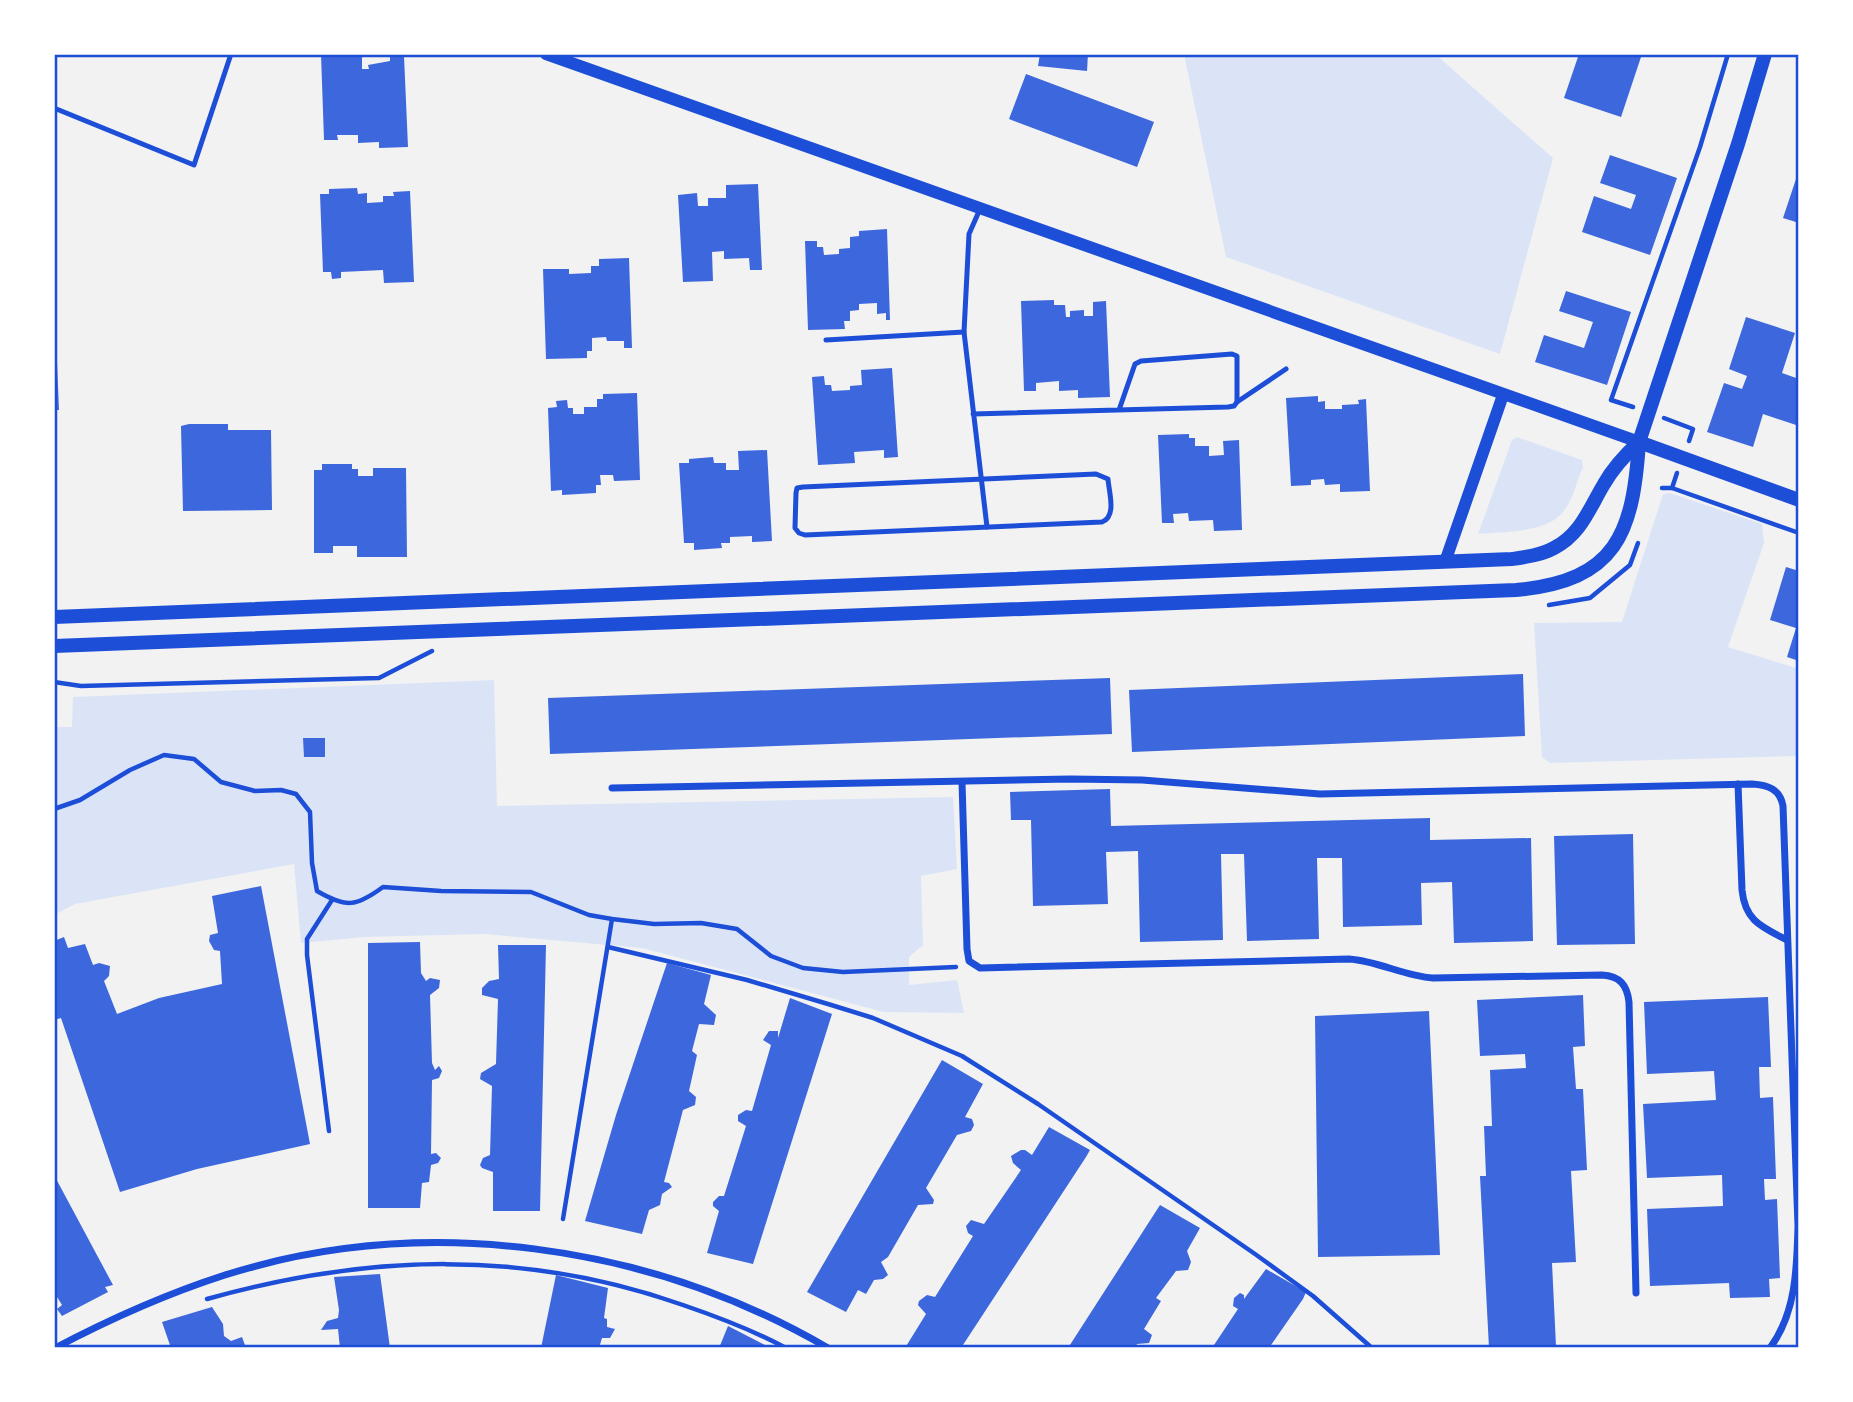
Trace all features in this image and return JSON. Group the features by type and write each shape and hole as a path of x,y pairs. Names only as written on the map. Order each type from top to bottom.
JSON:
{"main road":[{"path":"54,646 1516,590 1567,581 1593,566 1608,552 1626,523 1636,480 1639,442 1746,121 1765,54"},
{"path":"1639,442 1799,500"},
{"path":"54,617 1512,559 1556,548 1580,527 1612,471 1639,442"}],"street":[{"path":"546,54 1639,442"},
{"path":"1445,562 1503,395"},
{"path":"612,788 1126,779 1320,794 1738,784 1770,787 1777,791 1782,800 1798,1245 1791,1303 1770,1348"},
{"path":"962,782 967,949 969,961 974,966 992,970 1349,959 1374,963 1407,975 1433,978 1598,975 1616,978 1625,985 1629,1002 1636,1293"},
{"path":"1738,784 1745,907 1758,924 1787,940"},
{"path":"1789,992 1799,992"},
{"path":"55,1348 154,1301 257,1267 350,1250 413,1244 450,1244 558,1252 656,1274 745,1305 828,1348"}],"lane":[{"path":"54,108 194,165 231,54"},
{"path":"980,208 969,234 964,332 987,527"},
{"path":"826,340 964,332"},
{"path":"1119,410 1135,364 1142,361 1233,354 1237,356 1238,362 1237,402"},
{"path":"973,414 1228,407 1234,406 1286,369"},
{"path":"1096,474 1108,479 1111,515 1108,520 987,527 805,535 795,528 797,488 1096,474"}],"path":[{"path":"1615,401 1611,400 1700,146 1728,54"},
{"path":"1686,425 1693,429 1692,433"},
{"path":"1661,488 1672,488 1799,533"},
{"path":"54,809 80,800 130,770 164,755 194,759 221,782 255,791 281,790 296,794 310,812 312,863 317,891 346,904 362,903 383,887 531,892 589,915 653,923 701,923 737,929 771,956 803,968 843,972 974,966"},
{"path":"330,1131 307,939 332,900"},
{"path":"563,1219 612,919"},
{"path":"608,947 747,980 873,1018 962,1056 1038,1104 1255,1254 1312,1296 1372,1348"},
{"path":"204,1300 262,1283 372,1266 452,1263 505,1265 551,1270 660,1297 716,1316 786,1348"}],"shaded area":[{"path":"1184,54 1435,54 1553,158 1500,354 1226,257"},
{"path":"1517,437 1582,460 1583,467 1573,493 1566,508 1549,523 1526,530 1478,534 1512,440"},
{"path":"1670,493 1762,524 1764,543 1728,647 1799,669 1799,756 1550,763 1542,757 1534,623 1622,622 1663,494"},
{"path":"494,680 497,806 953,797 957,869 921,876 923,945 909,957 909,985 957,980 964,1013 884,1012 642,948 484,934 365,937 301,943 294,864 75,904 54,915 54,727 72,727 73,697"}],"building":[{"path":"321,54 362,56 362,69 369,69 368,65 390,61 390,56 404,56 408,147 379,148 379,142 358,143 358,135 337,135 338,140 324,140"},
{"path":"1040,54 1088,54 1087,71 1038,66"},
{"path":"1579,54 1642,54 1621,117 1564,98"},
{"path":"1026,74 1154,122 1137,167 1009,119"},
{"path":"1610,155 1677,178 1650,255 1582,232 1594,196 1631,209 1636,195 1600,183"},
{"path":"1799,173 1799,223 1783,218"},
{"path":"758,184 762,270 750,270 749,258 724,259 724,251 712,252 713,281 683,282 678,195 697,193 698,206 708,206 708,198 726,198 726,185"},
{"path":"357,188 358,194 367,193 367,203 383,202 383,196 394,196 393,192 410,191 414,282 384,283 383,270 341,272 341,278 332,279 331,272 323,272 320,194 329,194 329,189"},
{"path":"887,229 890,320 886,320 886,313 877,314 877,303 859,304 859,310 850,311 850,321 844,321 845,329 808,330 805,241 817,241 817,247 823,247 824,255 839,254 839,249 850,248 850,237 859,236 859,231"},
{"path":"629,258 632,348 624,348 624,341 607,341 606,337 592,338 592,351 587,351 587,358 546,359 543,269 569,269 569,274 591,273 591,266 599,266 599,259"},
{"path":"1566,291 1631,312 1607,385 1535,362 1544,335 1584,348 1593,322 1559,311"},
{"path":"1054,300 1054,305 1065,305 1066,317 1070,317 1070,311 1084,310 1084,316 1093,316 1093,302 1106,301 1110,397 1078,398 1078,390 1059,391 1059,381 1036,383 1036,391 1024,391 1021,301"},
{"path":"1746,317 1795,333 1782,373 1799,379 1799,426 1763,414 1753,447 1707,432 1724,383 1742,389 1747,376 1729,369"},
{"path":"54,362 57,362 59,410 54,410"},
{"path":"892,368 898,457 884,458 884,450 854,452 855,463 818,465 812,377 824,376 825,385 831,385 832,391 850,390 850,386 862,385 861,370"},
{"path":"637,393 640,480 614,481 613,475 600,475 601,485 596,485 596,493 562,495 562,490 551,491 548,408 557,407 556,401 567,400 568,408 573,408 573,414 584,414 584,407 597,407 597,399 603,399 603,394"},
{"path":"1318,396 1318,402 1325,401 1325,409 1342,409 1342,405 1359,404 1358,400 1366,399 1370,491 1340,492 1340,484 1325,485 1324,479 1311,480 1311,485 1291,486 1286,398"},
{"path":"228,424 228,430 271,430 272,510 183,511 181,426"},
{"path":"1189,434 1189,438 1195,438 1195,446 1209,446 1209,456 1224,455 1223,441 1239,440 1242,530 1214,531 1213,520 1189,521 1188,513 1173,514 1174,523 1162,523 1158,435"},
{"path":"767,450 772,541 752,542 752,536 730,537 730,543 721,543 722,548 694,550 694,543 684,543 679,463 689,463 689,459 713,457 714,463 726,463 726,470 739,470 738,451"},
{"path":"322,464 352,464 352,469 358,469 358,476 373,476 373,468 406,468 407,557 357,557 357,546 333,546 333,553 314,553 314,470 322,470"},
{"path":"1786,567 1799,571 1799,661 1787,657 1796,628 1770,620"},
{"path":"1523,674 1525,736 1132,752 1129,690"},
{"path":"1110,678 1112,734 550,754 548,698"},
{"path":"303,738 325,738 325,757 304,757"},
{"path":"1110,789 1111,826 1430,818 1430,840 1531,838 1533,941 1454,943 1452,882 1421,883 1422,925 1343,927 1342,858 1317,858 1319,939 1247,941 1244,854 1221,854 1223,940 1140,942 1138,851 1106,852 1108,904 1033,906 1031,820 1011,820 1010,792"},
{"path":"1633,834 1635,944 1557,945 1554,836"},
{"path":"261,886 310,1144 197,1169 120,1192 61,1018 54,1020 54,941 64,937 68,948 85,944 93,965 99,963 110,966 109,976 104,981 117,1014 159,998 222,984 220,951 214,950 209,941 210,935 218,933 212,896"},
{"path":"420,942 421,973 426,981 430,978 440,980 439,988 430,995 432,1063 435,1070 439,1066 442,1071 439,1078 432,1080 431,1154 436,1153 441,1158 438,1163 431,1165 429,1182 422,1183 420,1208 368,1208 368,943"},
{"path":"498,945 546,945 540,1211 493,1211 493,1172 480,1165 483,1158 490,1155 492,1086 480,1079 481,1073 496,1064 498,999 482,995 482,988 489,981 499,979"},
{"path":"667,963 711,975 704,1004 716,1015 714,1025 699,1024 692,1051 697,1055 689,1091 696,1097 695,1105 683,1110 664,1182 672,1187 662,1194 660,1205 649,1210 642,1234 585,1221 616,1115"},
{"path":"1583,995 1585,1046 1573,1047 1576,1089 1583,1089 1587,1170 1571,1171 1576,1262 1552,1263 1556,1346 1489,1348 1480,1176 1486,1176 1484,1126 1492,1126 1490,1070 1526,1068 1525,1054 1480,1056 1477,1000"},
{"path":"1768,997 1771,1067 1759,1067 1760,1098 1773,1097 1776,1179 1764,1179 1765,1200 1777,1199 1780,1278 1769,1279 1770,1297 1730,1298 1729,1283 1650,1286 1647,1209 1723,1206 1722,1175 1647,1178 1643,1104 1716,1100 1714,1071 1647,1074 1644,1002"},
{"path":"790,998 832,1014 753,1264 707,1253 719,1211 713,1206 713,1202 719,1196 724,1196 746,1126 738,1121 738,1115 746,1110 752,1111 771,1045 763,1040 769,1031 778,1031 778,1038"},
{"path":"1429,1011 1440,1255 1318,1257 1315,1016"},
{"path":"942,1060 983,1084 965,1117 972,1119 974,1125 971,1131 957,1135 926,1188 934,1200 933,1204 918,1205 888,1257 881,1262 888,1275 874,1280 866,1294 858,1290 846,1312 807,1292"},
{"path":"1049,1127 1090,1150 1086,1157 961,1348 905,1348 926,1314 918,1305 919,1301 927,1295 935,1297 973,1236 968,1233 966,1226 971,1220 984,1224 1021,1170 1013,1163 1011,1156 1021,1150 1032,1155"},
{"path":"54,1175 113,1285 105,1287 108,1292 62,1316 57,1309 62,1305 54,1292"},
{"path":"1160,1205 1200,1228 1187,1251 1191,1262 1188,1270 1176,1271 1156,1298 1161,1301 1144,1329 1152,1335 1149,1343 1137,1344 1135,1348 1068,1348"},
{"path":"1266,1269 1306,1292 1303,1299 1269,1348 1212,1348 1238,1309 1233,1306 1234,1298 1240,1293 1244,1295 1244,1299"},
{"path":"380,1274 390,1348 340,1348 338,1329 321,1330 327,1321 338,1318 334,1277"},
{"path":"556,1275 608,1288 604,1318 607,1319 607,1327 615,1329 610,1338 602,1338 599,1348 541,1348"},
{"path":"212,1307 223,1324 224,1336 231,1341 242,1337 246,1348 171,1348 162,1322"},
{"path":"728,1326 765,1345 763,1348 719,1348"}]}
